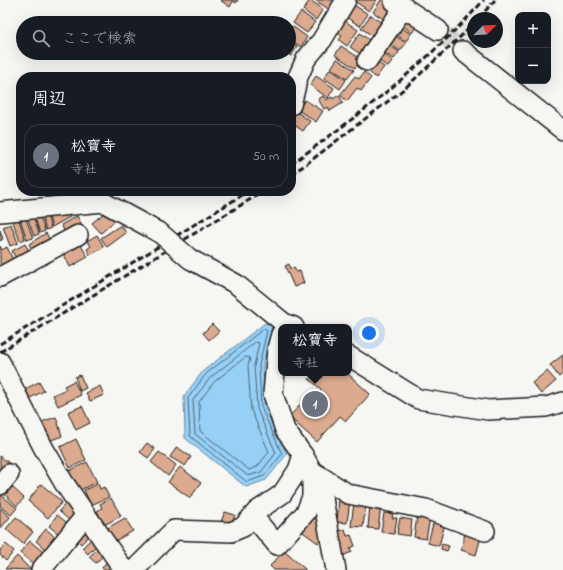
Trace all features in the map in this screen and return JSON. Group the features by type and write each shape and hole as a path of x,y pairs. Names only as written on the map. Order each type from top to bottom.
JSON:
{"street":[{"path":"296,85 306,60 322,40 346,0"},
{"path":"367,62 398,4 438,30"},
{"path":"463,51 563,130"},
{"path":"0,212 103,202 160,233 190,259 236,284 281,324"},
{"path":"0,277 78,235"},
{"path":"278,346 273,394 285,430 310,466 324,499 331,532 336,570"},
{"path":"352,358 418,399 488,410 546,407 563,402"},
{"path":"2,366 43,447 64,483 124,570"},
{"path":"253,516 277,544 306,512 312,497 310,466"},
{"path":"134,570 174,530 231,532 243,527 257,511 282,494 298,470 310,466"},
{"path":"310,466 348,494 426,509 485,531"},
{"path":"41,570 86,515"}],"water":[{"path":"265,323 272,326 263,366 265,407 287,454 266,480 246,487 185,438 184,396 203,371"}],"building":[{"path":"220,0 238,0 236,3 233,1 230,7"},
{"path":"310,0 323,9 316,20 303,10"},
{"path":"315,0 336,0 330,10"},
{"path":"353,0 377,0 369,11"},
{"path":"381,0 394,10 386,21 373,12"},
{"path":"354,5 368,14 360,26 346,17"},
{"path":"301,12 315,22 307,33 296,25 296,19"},
{"path":"371,15 383,24 374,37 361,28"},
{"path":"407,16 418,24 412,33 401,24"},
{"path":"345,21 358,30 347,46 339,40 342,36 337,33"},
{"path":"399,26 411,34 406,41 394,33"},
{"path":"296,29 307,37 301,47 296,44"},
{"path":"360,33 372,42 362,55 350,47"},
{"path":"394,35 406,43 400,51 389,43"},
{"path":"388,44 399,52 394,59 383,52"},
{"path":"341,46 361,59 355,68 335,55"},
{"path":"382,52 393,61 388,67 377,59"},
{"path":"337,59 354,70 347,79 331,68"},
{"path":"376,61 384,67 376,78 368,71"},
{"path":"330,69 346,80 340,89 324,78"},
{"path":"364,72 371,78 361,91 357,88 347,101 340,95 355,76 359,79"},
{"path":"316,76 334,88 328,98 310,85"},
{"path":"339,95 343,103 330,111 328,107 324,109 318,99 323,96 326,100 332,97 333,99"},
{"path":"305,100 323,111 316,122 298,110"},
{"path":"296,111 310,121 303,131 296,126"},
{"path":"67,208 70,217 52,227 48,214"},
{"path":"110,208 118,218 101,233 92,223"},
{"path":"45,209 51,228 46,230 40,211"},
{"path":"38,211 45,231 40,233 33,212"},
{"path":"32,212 39,234 34,236 26,214"},
{"path":"24,214 33,238 27,240 19,216"},
{"path":"77,216 82,225 66,234 61,225"},
{"path":"18,217 25,239 20,241 12,219"},
{"path":"11,224 18,243 10,246 3,227"},
{"path":"121,225 126,233 107,247 101,238"},
{"path":"0,230 3,239 0,241"},
{"path":"46,233 52,243 35,254 29,244"},
{"path":"97,235 104,247 90,255 87,249 91,246 87,241"},
{"path":"25,244 31,254 18,262 12,251"},
{"path":"80,244 88,257 70,267 63,253"},
{"path":"0,246 2,250 7,247 14,262 2,267 0,263"},
{"path":"289,264 290,269 294,267 296,272 300,271 304,283 294,287 285,266"},
{"path":"212,324 219,331 209,340 203,333"},
{"path":"563,355 563,373 559,377 550,365"},
{"path":"547,371 556,381 541,394 532,383"},
{"path":"80,375 86,388 80,391 75,377"},
{"path":"312,376 350,376 370,394 346,421 340,416 317,442 289,417 309,395 313,398 321,389 309,379"},
{"path":"74,381 81,395 58,406 53,395 66,389 64,386"},
{"path":"39,382 44,391 26,400 21,391"},
{"path":"100,386 104,395 90,401 86,393"},
{"path":"82,406 90,423 76,430 68,412"},
{"path":"56,417 62,436 46,442 39,423"},
{"path":"76,439 86,460 70,468 60,447"},
{"path":"147,443 155,449 148,458 140,452"},
{"path":"177,447 191,457 185,466 170,457"},
{"path":"159,452 176,465 168,476 151,462"},
{"path":"0,456 9,463 0,474"},
{"path":"87,462 97,482 80,490 75,480 70,483 65,473"},
{"path":"180,467 201,483 190,498 168,482"},
{"path":"41,484 62,502 48,518 28,501"},
{"path":"98,484 100,489 104,487 109,497 91,505 84,490"},
{"path":"10,485 24,498 17,506 3,493"},
{"path":"1,495 17,508 11,515 0,506"},
{"path":"111,498 121,516 104,525 97,511 102,508 100,504"},
{"path":"339,499 350,500 347,523 337,522"},
{"path":"67,502 79,513 71,522 59,511"},
{"path":"354,502 366,503 363,527 351,526"},
{"path":"370,504 381,505 378,529 368,528"},
{"path":"0,508 10,517 1,528 0,526"},
{"path":"315,509 326,531 318,543 300,530"},
{"path":"225,512 235,515 230,528 220,524"},
{"path":"384,513 393,514 392,518 397,518 394,534 381,532"},
{"path":"57,515 70,525 61,536 49,526"},
{"path":"417,516 430,518 426,539 414,537"},
{"path":"16,517 33,532 23,544 6,529"},
{"path":"125,518 133,531 113,542 106,529"},
{"path":"400,518 412,520 410,536 397,534"},
{"path":"434,520 445,523 439,546 428,543"},
{"path":"86,525 93,532 81,544 74,537"},
{"path":"46,529 56,538 46,550 36,541"},
{"path":"345,529 347,536 351,535 355,546 350,548 352,552 342,556 334,533"},
{"path":"466,529 482,533 476,555 461,550"},
{"path":"94,536 100,542 88,554 82,548"},
{"path":"30,541 43,552 33,564 20,553"},
{"path":"6,544 14,551 6,561 0,555 0,550"},
{"path":"442,544 449,546 447,551 441,549"},
{"path":"101,545 107,551 96,563 89,557"},
{"path":"284,551 305,570 274,570 270,566"},
{"path":"17,556 31,570 5,569"},
{"path":"108,560 112,567 105,570 102,568"}],"tunnel":[{"path":"438,30 463,51"}],"railway":[{"path":"296,160 342,127 416,67 484,0"},
{"path":"484,12 495,0"},
{"path":"296,171 404,89 467,31"},
{"path":"0,344 241,196"},
{"path":"0,352 256,196"}],"place":[{"name":"松寶寺","path":"315,404"}]}
